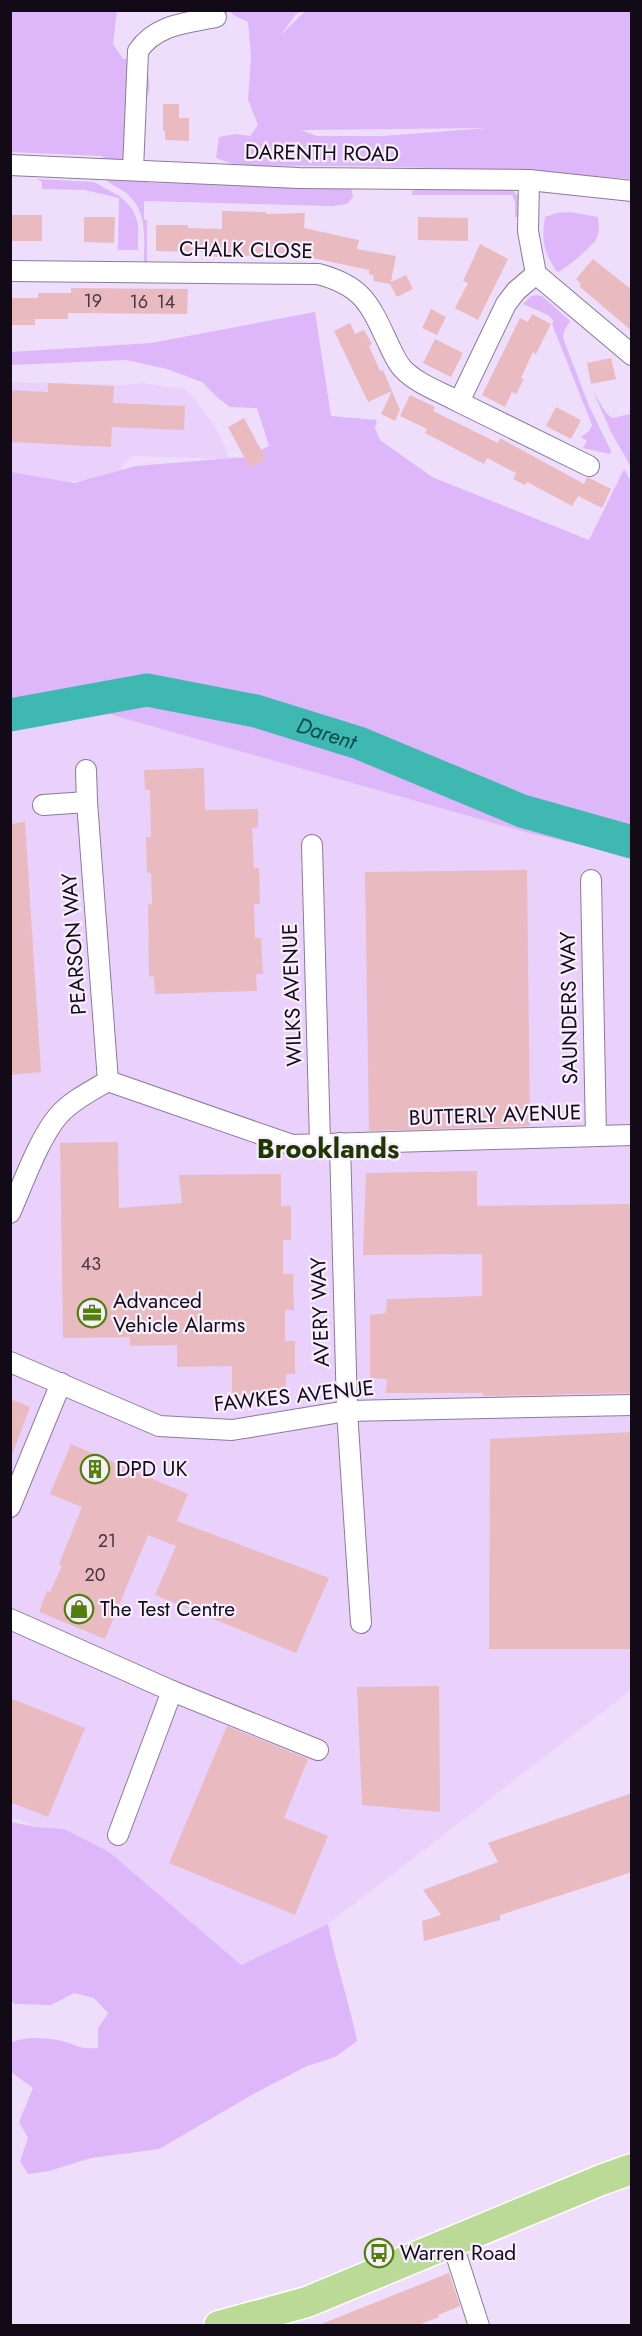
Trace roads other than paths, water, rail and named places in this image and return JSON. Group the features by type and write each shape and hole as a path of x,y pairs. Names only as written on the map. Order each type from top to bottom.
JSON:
{"main road":[{"path":"219,2325 307,2302 632,2169"}],"street":[{"path":"133,170 138,51 146,40 165,27 216,17"},
{"name":"DARENTH ROAD","path":"10,165 299,178 529,180 632,191"},
{"path":"529,180 528,231 536,274 632,355"},
{"name":"CHALK CLOSE","path":"10,271 318,274 339,279 351,286 372,309 401,368 412,377 589,466"},
{"path":"459,402 506,304 516,291 536,274"},
{"name":"PEARSON WAY","path":"86,770 108,1081"},
{"path":"44,805 87,802"},
{"name":"WILKS AVENUE","path":"312,845 330,1143"},
{"name":"SAUNDERS WAY","path":"591,880 596,1136"},
{"path":"10,1213 36,1153 58,1117 83,1095 108,1081"},
{"name":"BUTTERLY AVENUE","path":"108,1081 292,1145 632,1135"},
{"name":"AVERY WAY","path":"330,1143 361,1623"},
{"name":"FAWKES AVENUE","path":"10,1362 159,1426 232,1430 347,1411 632,1405"},
{"path":"10,1507 61,1383"},
{"path":"10,1619 172,1691 318,1750"},
{"path":"118,1835 172,1691"},
{"path":"452,2242 479,2325"}],"waterway":[{"name":"Darent","path":"10,715 147,690 256,711 359,743 522,811 632,842"}],"place":[{"name":"Advanced Vehicle Alarms","path":"92,1313"},
{"name":"DPD UK","path":"95,1469"},
{"name":"The Test Centre","path":"79,1609"},
{"name":"Warren Road","path":"379,2253"}],"district":[{"name":"Brooklands","path":"328,1148"}]}
